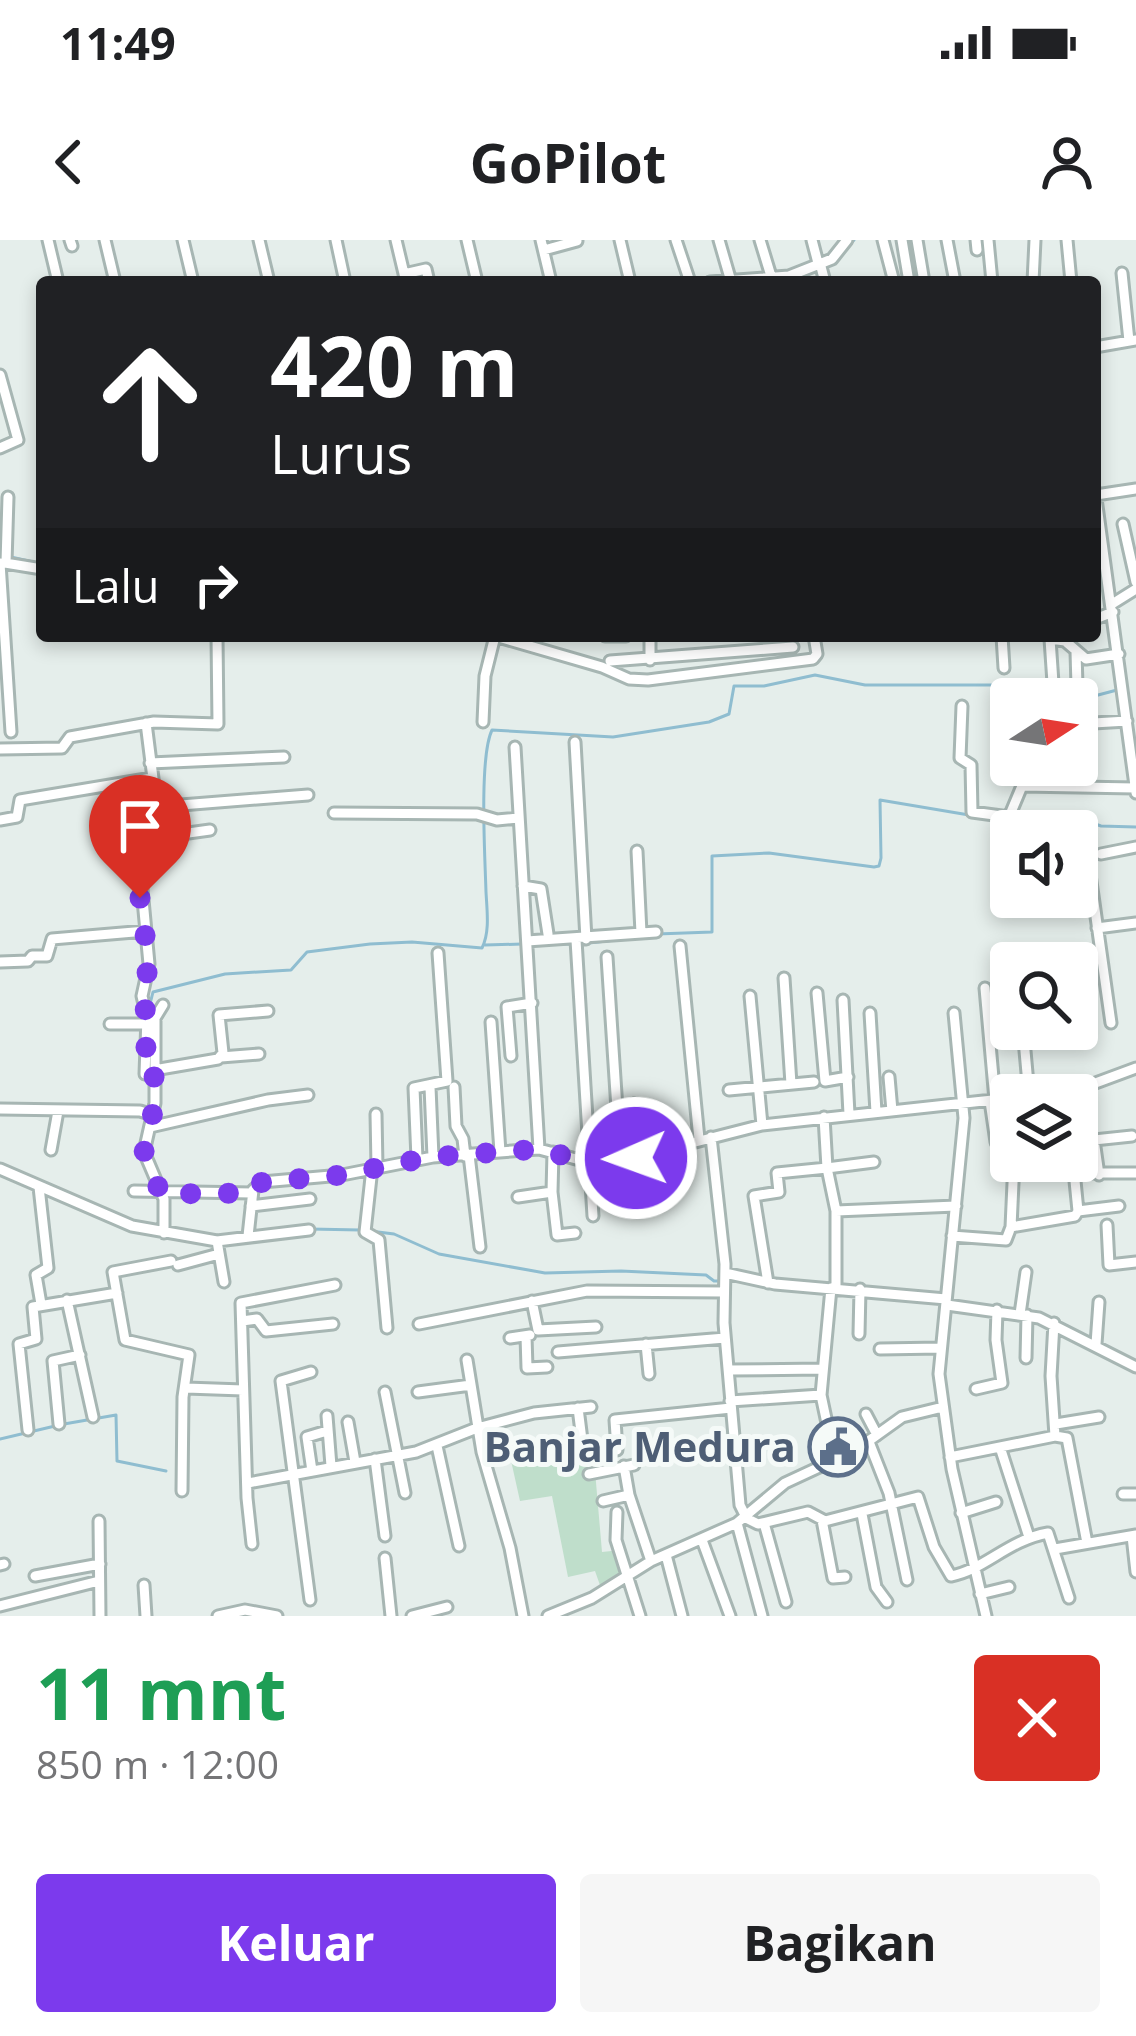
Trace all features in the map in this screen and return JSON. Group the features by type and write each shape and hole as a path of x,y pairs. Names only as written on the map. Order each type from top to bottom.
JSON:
{"street":[{"path":"48,240 57,276"},
{"path":"105,240 114,276"},
{"path":"183,240 192,276"},
{"path":"259,240 268,276"},
{"path":"335,240 344,276"},
{"path":"396,240 405,276"},
{"path":"466,240 475,276"},
{"path":"620,240 629,276"},
{"path":"676,240 688,276"},
{"path":"719,240 729,276"},
{"path":"760,240 771,276"},
{"path":"812,240 822,276"},
{"path":"789,276 835,257 847,240"},
{"path":"883,240 892,276"},
{"path":"902,240 908,276"},
{"path":"917,240 923,276"},
{"path":"947,240 954,276"},
{"path":"988,240 991,276"},
{"path":"1033,276 1035,240"},
{"path":"1067,240 1070,276"},
{"path":"550,276 542,245 577,241"},
{"path":"814,276 816,264"},
{"path":"1101,346 1132,341 1123,273"},
{"path":"0,375 18,439 0,448"},
{"path":"1101,492 1136,489"},
{"path":"8,497 2,563 11,732"},
{"path":"1101,616 1136,585 1123,524"},
{"path":"962,706 960,758 971,765 972,812 1009,817 1022,786 1136,790 1101,534"},
{"path":"2,563 36,568"},
{"path":"0,607 3,658"},
{"path":"0,749 62,748 70,737 146,723 220,724 218,642"},
{"path":"483,722 492,642"},
{"path":"534,642 629,679 648,680 759,668 816,656 815,642"},
{"path":"650,642 650,660"},
{"path":"1002,642 1004,668"},
{"path":"1049,642 1053,678"},
{"path":"1066,642 1087,659 1119,654"},
{"path":"610,661 793,647"},
{"path":"1076,652 1077,678"},
{"path":"1123,687 1136,688"},
{"path":"1098,723 1127,721"},
{"path":"146,723 157,810"},
{"path":"575,742 579,1000 593,1216"},
{"path":"515,747 539,1149"},
{"path":"150,763 284,757"},
{"path":"0,820 17,817 20,800 152,778"},
{"path":"164,1233 161,1194 144,1149 153,1114 152,1074 142,996 149,974 135,814 308,795"},
{"path":"334,813 518,818"},
{"path":"138,840 210,830"},
{"path":"1101,854 1136,848"},
{"path":"637,850 641,934"},
{"path":"523,886 541,889 548,934"},
{"path":"1096,918 1111,1023"},
{"path":"1097,928 1136,923"},
{"path":"0,962 47,956 52,939 146,931"},
{"path":"526,941 578,942 656,932"},
{"path":"680,946 725,1273 725,1338 740,1505 762,1616"},
{"path":"418,1159 414,1088 447,1081 438,952"},
{"path":"607,957 608,997 639,1186"},
{"path":"784,977 791,1084"},
{"path":"985,988 991,1074"},
{"path":"818,993 825,1081 848,1077"},
{"path":"750,996 761,1125"},
{"path":"579,1000 608,997"},
{"path":"844,1000 849,1114"},
{"path":"511,1056 506,1007 532,1003"},
{"path":"152,1074 155,1018 163,1005"},
{"path":"221,1058 220,1015 268,1011"},
{"path":"954,1012 964,1105 940,1348 943,1407 961,1513 986,1616"},
{"path":"871,1013 876,1112"},
{"path":"491,1022 500,1152"},
{"path":"110,1024 147,1024"},
{"path":"152,1074 259,1054"},
{"path":"1098,1082 1136,1068"},
{"path":"889,1077 892,1111"},
{"path":"729,1090 814,1082"},
{"path":"430,1087 433,1157"},
{"path":"454,1087 456,1126 467,1155 480,1247"},
{"path":"149,1127 308,1095"},
{"path":"248,1236 252,1193 262,1182 342,1175 433,1157 539,1149 587,1162 634,1158 761,1125 990,1101"},
{"path":"634,1104 634,1158"},
{"path":"0,1109 153,1114"},
{"path":"51,1150 58,1111"},
{"path":"376,1114 365,1232 380,1240 387,1328"},
{"path":"824,1117 836,1211 834,1288 821,1395 835,1461"},
{"path":"1132,1136 1094,1140 1100,1174 1136,1173"},
{"path":"672,1147 677,1189"},
{"path":"660,1151 663,1180"},
{"path":"553,1152 557,1235 575,1233"},
{"path":"148,1166 165,1162"},
{"path":"768,1283 754,1196 779,1192 777,1173 874,1162"},
{"path":"0,1169 132,1226 218,1248"},
{"path":"952,1236 1006,1240 1014,1182"},
{"path":"1011,1227 1075,1216 1075,1182"},
{"path":"39,1187 48,1268 36,1276 40,1304"},
{"path":"134,1191 252,1193"},
{"path":"518,1197 552,1192"},
{"path":"251,1206 310,1199"},
{"path":"836,1211 956,1206"},
{"path":"1078,1211 1119,1206"},
{"path":"1107,1225 1109,1265 1136,1262"},
{"path":"182,1491 189,1355 127,1342 114,1270 174,1263 248,1236 309,1230"},
{"path":"218,1248 224,1282"},
{"path":"1026,1358 1027,1272"},
{"path":"725,1273 768,1283 860,1289 1023,1315 1054,1323 1136,1367"},
{"path":"252,1544 241,1306 247,1299 335,1286"},
{"path":"419,1324 609,1289 724,1292"},
{"path":"860,1289 860,1334"},
{"path":"28,1430 19,1344 32,1342 36,1335 32,1309 117,1293"},
{"path":"67,1300 93,1417"},
{"path":"532,1301 538,1330"},
{"path":"1096,1344 1099,1303"},
{"path":"976,1389 1002,1383 998,1310"},
{"path":"242,1321 257,1319 266,1330 333,1324"},
{"path":"1054,1323 1051,1376 1056,1430 1067,1438 1087,1543"},
{"path":"510,1338 538,1330 596,1327"},
{"path":"526,1336 527,1368 547,1367"},
{"path":"558,1352 725,1338"},
{"path":"646,1344 649,1374"},
{"path":"880,1349 940,1348"},
{"path":"59,1424 52,1364 80,1355"},
{"path":"467,1360 477,1428 523,1616"},
{"path":"729,1370 823,1370"},
{"path":"310,1600 281,1381 311,1372"},
{"path":"418,1392 471,1384"},
{"path":"186,1388 243,1390"},
{"path":"385,1392 404,1493"},
{"path":"617,1450 615,1420 821,1395"},
{"path":"248,1483 399,1455 534,1413 591,1407"},
{"path":"551,1616 587,1606 628,1573 742,1518 785,1483 835,1461 909,1414 943,1407"},
{"path":"578,1408 582,1440"},
{"path":"866,1414 907,1580"},
{"path":"327,1416 332,1466"},
{"path":"950,1457 1099,1418"},
{"path":"348,1422 355,1462"},
{"path":"312,1471 307,1437 327,1431"},
{"path":"437,1445 459,1546"},
{"path":"1000,1447 1030,1537"},
{"path":"375,1459 385,1536"},
{"path":"589,1474 629,1466 629,1495 651,1561"},
{"path":"1124,1494 1136,1494"},
{"path":"603,1501 629,1495"},
{"path":"742,1518 756,1524 808,1512 822,1520 920,1497 932,1540 951,1576 1005,1546 1048,1533 1069,1598"},
{"path":"961,1513 996,1502"},
{"path":"617,1512 616,1540 640,1616"},
{"path":"862,1514 876,1587 887,1602"},
{"path":"822,1520 833,1578 845,1577"},
{"path":"99,1521 100,1616"},
{"path":"764,1523 786,1601"},
{"path":"1054,1549 1134,1536 1136,1572"},
{"path":"702,1540 730,1616"},
{"path":"666,1555 682,1616"},
{"path":"385,1558 392,1616"},
{"path":"35,1576 100,1564"},
{"path":"0,1606 99,1581"},
{"path":"144,1585 146,1616"},
{"path":"980,1594 1009,1587"},
{"path":"412,1616 447,1607"},
{"path":"218,1616 244,1610 277,1616"}],"green space":[{"path":"592,1436 602,1552 621,1550 628,1570 601,1588 595,1571 568,1577 552,1496 520,1501 508,1447"}],"waterway":[{"path":"835,260 854,240"},
{"path":"11,557 36,563"},
{"path":"149,1008 153,992 225,974 291,970 307,952 412,942 482,948 487,921 484,784 492,730 613,737 709,722 729,714 734,686 764,686 815,675 865,685 1029,685 1083,699 1117,690"},
{"path":"657,934 712,932 712,856 769,853 874,867 881,858 880,800 969,815"},
{"path":"1098,825 1136,827"},
{"path":"580,944 642,937"},
{"path":"485,945 522,944"},
{"path":"544,944 570,944"},
{"path":"78,1198 114,1213"},
{"path":"310,1229 360,1230"},
{"path":"370,1231 394,1234 439,1254 545,1273 621,1271 706,1275 724,1281"},
{"path":"64,1424 116,1415 117,1461 166,1471"},
{"path":"0,1439 55,1426"}],"place":[{"name":"Banjar Medura","path":"838,1447"}],"route":[{"path":"140,898 149,964 142,996 147,1017 145,1074 154,1075 156,1095 144,1152 161,1194 252,1193 262,1182 342,1175 418,1159 539,1149 587,1162 636,1158"}]}
